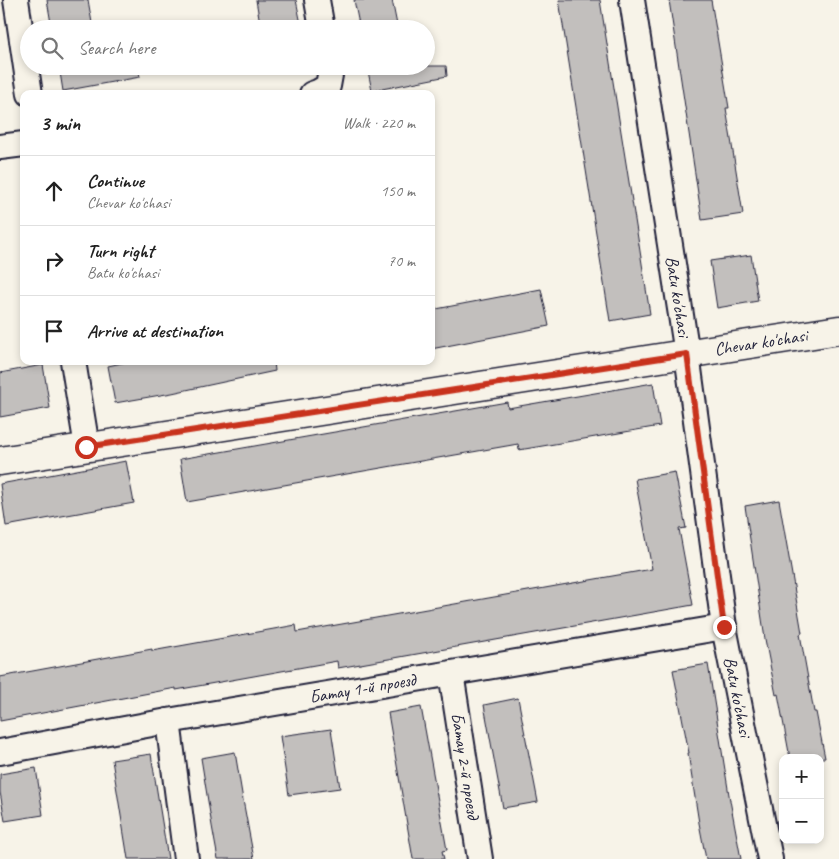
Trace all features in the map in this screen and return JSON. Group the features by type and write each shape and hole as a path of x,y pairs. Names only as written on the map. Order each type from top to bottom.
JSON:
{"street":[{"path":"16,0 20,27"},
{"path":"317,0 320,20"},
{"name":"Batu ko'chasi","path":"632,0 687,354 724,627 770,859"},
{"path":"27,75 29,90"},
{"path":"321,90 328,86 329,75"},
{"path":"0,147 20,144"},
{"name":"Chevar ko'chasi","path":"0,461 839,330"},
{"path":"74,365 86,447"},
{"name":"Батау 1-й проезд","path":"0,752 168,721 724,627"},
{"name":"Батау 2-й проезд","path":"450,673 480,859"},
{"path":"168,721 186,859"}],"building":[{"path":"47,0 88,0 91,20 50,20"},
{"path":"256,0 296,0 300,20 259,20"},
{"path":"354,0 392,0 396,20 358,20"},
{"path":"559,0 600,0 650,314 610,321"},
{"path":"669,0 711,0 729,108 726,108 743,214 702,220"},
{"path":"435,66 446,66 447,76 372,90 369,75 435,75"},
{"path":"60,75 140,75 140,77 63,90"},
{"path":"751,255 758,301 717,308 710,261"},
{"path":"541,289 549,326 435,348 435,309"},
{"path":"43,365 50,408 0,417 0,373"},
{"path":"274,365 275,371 115,403 108,366"},
{"path":"653,383 660,426 519,450 518,444 187,502 180,459 507,402 508,408"},
{"path":"126,461 134,503 6,526 0,484"},
{"path":"675,472 686,528 679,529 693,605 338,668 337,661 176,690 176,688 0,721 0,677 296,625 297,632 652,569 635,479"},
{"path":"779,500 802,633 800,634 814,712 816,712 825,758 824,754 789,754 765,639 745,506"},
{"path":"708,664 741,859 706,859 673,670"},
{"path":"518,698 538,802 503,808 484,705"},
{"path":"421,707 447,850 442,851 444,859 413,859 388,713"},
{"path":"331,729 340,788 289,795 280,736"},
{"path":"235,752 254,859 218,859 212,826 201,758"},
{"path":"151,754 168,859 128,859 112,760"},
{"path":"36,768 43,815 5,821 0,792 0,774"}],"route":[{"path":"86,447 687,354 724,627"}]}
